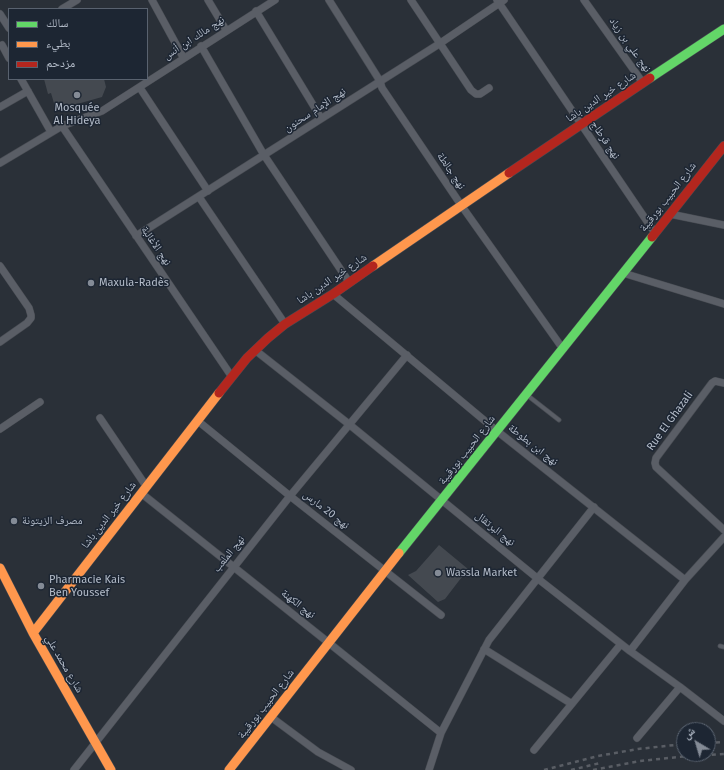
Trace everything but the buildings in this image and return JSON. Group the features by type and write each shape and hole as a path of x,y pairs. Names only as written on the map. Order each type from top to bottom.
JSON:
{"street":[{"path":"152,0 183,58"},
{"path":"208,0 226,30"},
{"name":"نهج مالك ابن أنس","path":"0,163 62,126 102,111 140,88 201,46 275,0"},
{"name":"نهج جالطة","path":"329,0 380,81 382,88 461,205 562,349"},
{"path":"411,0 439,44 473,92 480,94 489,88"},
{"name":"نهج علي بن زياد","path":"584,0 643,84"},
{"path":"64,8 74,1"},
{"name":"نهج الإمام سحنون","path":"136,236 439,44 500,1"},
{"name":"نهج قرطاج","path":"500,1 655,233"},
{"path":"256,11 321,118"},
{"path":"0,14 8,26"},
{"name":"شارع خير الدين باشا","path":"33,633 143,490 255,350 285,324 333,294 461,205 724,30"},
{"path":"1,46 8,56"},
{"path":"201,46 264,155 349,282"},
{"path":"22,80 52,132"},
{"path":"140,88 208,191"},
{"path":"0,107 28,91"},
{"name":"نهج الأغالبة","path":"62,126 232,377"},
{"name":"شارع الحبيب بورقيبة","path":"229,770 385,571 724,146"},
{"path":"199,197 285,324"},
{"path":"670,214 724,226"},
{"path":"0,266 29,308 31,318 27,323 0,342"},
{"path":"623,273 724,304"},
{"name":"نهج ابن بطوطة","path":"333,294 497,431 685,580"},
{"name":"نهج البرتقال","path":"255,350 350,424 537,578 630,651 724,721"},
{"name":"نهج الملعب","path":"74,770 233,566 407,355"},
{"name":"Rue El Ghazali","path":"724,383 716,381 712,383 656,458 655,463 656,467 724,530"},
{"path":"0,429 40,402"},
{"name":"نهج الكهنة","path":"100,418 143,490 233,566 441,733"},
{"name":"نهج 20 مارس","path":"198,421 290,496 441,615"},
{"path":"429,770 441,733 489,640 594,507"},
{"path":"630,651 685,580 724,537"},
{"name":"شارع محمد علي","path":"0,568 33,633 111,770"},
{"path":"534,750 621,644"},
{"path":"484,649 572,704"},
{"path":"638,738 680,687"},
{"path":"271,717 318,752 351,770"}],"lane":[{"path":"526,394 559,420"}],"railway":[{"path":"716,742 724,742"},
{"path":"544,770 598,756 638,749 676,745"},
{"path":"593,770 640,761 724,754"},
{"path":"571,770 600,763"}],"traffic: fast":[{"path":"650,78 724,29"},
{"path":"399,553 652,237"}],"traffic: slow":[{"path":"373,266 509,173"},
{"path":"33,633 219,393"},
{"path":"229,770 399,553"},
{"path":"0,568 33,633 111,770"}],"traffic: jam":[{"path":"509,173 650,78"},
{"path":"652,237 724,146"},
{"path":"219,393 247,358 268,338 285,324 333,294 373,266"}],"place":[{"name":"Mosquée Al Hideya","path":"77,95"},
{"name":"Maxula-Radès","path":"91,283"},
{"name":"مصرف الزيتونة","path":"14,521"},
{"name":"Wassla Market","path":"438,573"},
{"name":"Pharmacie Kais Ben Youssef","path":"41,586"}]}
